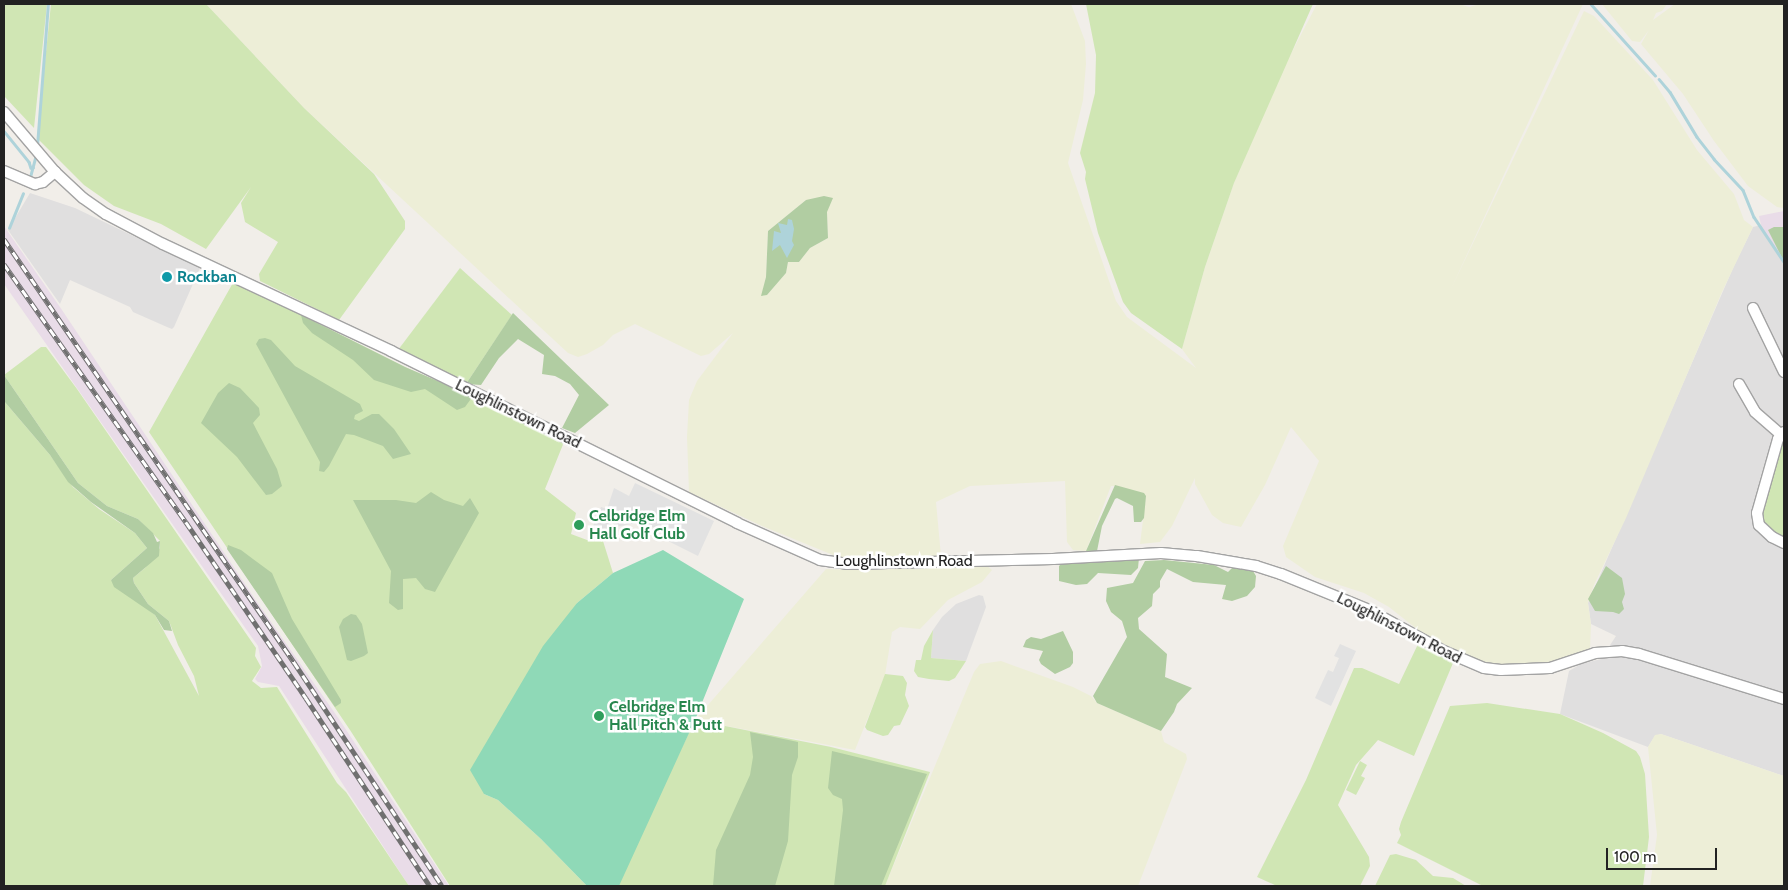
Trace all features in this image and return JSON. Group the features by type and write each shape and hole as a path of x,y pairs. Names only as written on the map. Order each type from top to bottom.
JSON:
{"street":[{"name":"Loughlinstown Road","path":"4,112 55,172 83,198 128,226 391,351 737,523 820,560 847,564 1053,559 1161,553 1197,556 1256,566 1280,574 1369,610 1444,651 1484,668 1501,670 1550,668 1600,652 1622,651 1645,656 1784,699"},
{"path":"4,171 35,184 43,182 55,172"},
{"path":"1753,308 1784,372"},
{"path":"1739,384 1755,412 1783,434 1778,439 1757,519 1772,537 1784,544"}],"shaded area":[{"path":"30,193 75,208 200,268 174,327 172,329 133,312 130,307 70,280 60,304 8,230"},
{"path":"1784,211 1784,262 1761,225 1759,216"},
{"path":"1761,225 1784,262 1784,776 1661,734 1655,736 1648,747 1560,714 1569,671 1581,664 1601,659 1616,636 1591,624 1588,603 1733,268 1753,227"},
{"path":"4,226 257,602 339,719 449,886 409,886 279,686 258,682 255,679 262,666 258,646 4,284"},
{"path":"635,483 714,521 698,556 668,541 668,535 663,530 637,523 604,529 593,526 601,507 607,509 614,488 629,496"},
{"path":"979,595 983,596 986,607 966,661 931,658 933,630 942,617 956,604"},
{"path":"1340,644 1356,651 1331,706 1315,698 1328,670 1333,672 1339,658 1334,656"}],"green space":[{"path":"4,4 47,4 34,128 4,96"},
{"path":"51,4 206,4 304,108 374,174 405,221 405,229 339,320 260,281 259,274 278,242 245,222 241,203 251,187 206,249 161,224 114,206 84,185 37,138"},
{"path":"206,4 1071,4 1085,41 1086,64 1083,100 1068,163 1116,301 1127,317 1196,368 1182,349 1205,267 1234,183 1283,69 1317,4 1459,4 1469,7 1480,4 1583,4 1451,289 1584,11 1594,16 1653,80 1697,150 1734,194 1744,220 1753,227 1722,292 1626,518 1594,585 1588,603 1591,624 1590,650 1553,664 1526,666 1489,665 1465,656 1427,637 1389,607 1364,593 1315,577 1286,557 1283,546 1319,461 1291,427 1265,485 1241,527 1223,523 1212,515 1195,484 1195,478 1172,526 1160,542 1140,544 1146,496 1117,486 1111,486 1086,551 1073,550 1067,542 1065,481 970,486 936,502 941,556 838,557 762,526 689,492 687,437 689,400 697,381 733,333 709,354 701,356 635,324 613,335 603,345 587,354 578,357 568,353 304,108","holes":["806,200 827,212 828,238 810,248 799,262 788,262 786,273 767,295 762,295 766,277 768,231"]},
{"path":"1086,4 1313,4 1234,183 1205,267 1182,349 1131,313 1123,302 1098,233 1085,179 1086,172 1080,153 1095,93 1096,55"},
{"path":"1602,4 1667,4 1662,11 1656,13 1653,20 1675,4 1784,4 1784,208 1777,207 1748,186 1714,141 1683,94 1641,44 1649,30 1640,42 1632,41"},
{"path":"824,196 833,198 827,212 828,238 810,248 799,262 788,262 786,273 767,295 761,296 766,277 768,231 806,200"},
{"path":"1774,227 1784,227 1784,262 1768,230"},
{"path":"460,268 512,315 466,384 398,350"},
{"path":"234,281 405,367 564,442 545,489 576,513 571,534 587,540 603,541 613,573 577,603 484,794 498,800 541,839 587,886 450,886 350,730 149,432"},
{"path":"513,313 609,405 575,433 562,428 579,395 570,384 555,376 542,374 544,355 518,339 499,358 481,385 466,384"},
{"path":"301,315 405,367 473,396 465,407 457,410 425,389 411,392 374,380 353,360 312,333 303,323"},
{"path":"259,339 271,340 295,366 360,404 363,411 355,415 354,419 359,421 372,414 379,414 394,429 411,454 393,459 383,446 354,435 346,434 329,466 324,472 319,471 320,462 256,344"},
{"path":"41,347 46,347 77,389 256,648 255,656 261,667 252,681 261,688 277,687 337,783 346,792 409,886 4,886 4,401 50,455 73,487 99,509 135,533 147,548 111,580 155,615 199,696 194,676 178,645 169,621 148,604 134,583 133,578 145,568 160,548 160,541 138,519 107,506 78,483 4,375"},
{"path":"4,375 78,483 107,506 138,519 153,533 157,542 160,541 159,556 133,578 134,583 148,604 169,621 172,631 164,630 155,615 114,587 111,580 147,548 135,533 91,502 68,482 50,455 4,401"},
{"path":"229,383 240,388 259,408 260,415 253,423 277,469 282,486 272,494 266,495 237,457 201,423 218,393"},
{"path":"1784,439 1784,540 1771,531 1763,521 1761,508 1780,443"},
{"path":"1115,485 1144,493 1146,496 1144,518 1141,522 1134,522 1133,506 1117,498 1115,499 1102,526 1097,551 1086,551"},
{"path":"431,492 444,500 463,506 470,498 479,513 435,592 425,589 416,578 403,579 403,609 398,610 389,603 391,571 353,500 396,500 416,503"},
{"path":"228,545 241,550 272,573 292,619 341,700 341,703 335,707 227,549"},
{"name":"Celbridge Elm Hall Pitch & Putt","path":"663,550 744,599 695,720 619,886 587,886 541,839 498,800 484,794 470,770 543,646 577,603 613,573"},
{"path":"1139,558 1138,568 1131,575 1098,573 1087,584 1076,585 1059,581 1059,566 1064,561"},
{"path":"1164,560 1214,565 1228,572 1234,566 1253,571 1256,576 1255,587 1247,596 1232,601 1222,599 1226,585 1193,582 1167,569 1160,581 1160,587 1153,594 1152,606 1138,618 1139,629 1167,654 1165,677 1192,688 1177,704 1161,731 1097,703 1093,696 1127,637 1122,621 1111,612 1106,601 1107,588 1133,583 1145,561"},
{"path":"987,566 992,570 982,582 948,600 920,629 900,627 892,632 885,675 855,750 695,720 826,569 862,570"},
{"path":"1606,566 1622,578 1625,594 1622,602 1624,609 1619,614 1595,611 1588,599"},
{"path":"351,614 356,615 362,624 368,653 351,661 347,660 339,627 343,619"},
{"path":"933,630 931,658 966,661 955,678 949,681 918,677 914,671 916,660 921,660 924,646"},
{"path":"1063,631 1073,652 1073,663 1070,667 1055,674 1041,664 1039,660 1043,651 1023,647 1026,640 1031,637 1041,639"},
{"path":"1419,642 1452,660 1453,663 1414,756 1378,740 1356,765 1338,805 1369,857 1370,866 1360,886 1277,886 1257,877 1306,780 1354,668 1362,668 1399,684"},
{"path":"1001,661 1073,687 1091,696 1097,703 1161,731 1164,742 1186,754 1187,759 1138,886 885,886 974,672 980,664"},
{"path":"885,674 903,676 907,683 905,695 909,706 900,725 894,726 888,735 883,736 867,730 865,727"},
{"path":"1487,703 1560,714 1603,733 1636,751 1640,757 1645,774 1649,837 1643,886 1483,886 1397,843 1401,835 1399,829 1401,822 1450,706"},
{"path":"695,720 831,747 930,772 885,886 616,886"},
{"path":"750,732 798,742 798,757 792,775 788,841 775,886 713,886 716,850 750,775 753,757"},
{"path":"1661,734 1784,776 1784,886 1650,886 1657,835 1648,747 1655,735"},
{"path":"832,751 927,774 881,886 834,886 843,810 842,799 833,795 828,788"},
{"path":"1360,761 1367,765 1361,776 1365,778 1356,795 1346,790"},
{"path":"1396,854 1416,860 1433,876 1453,878 1466,886 1375,886 1390,855"}],"water":[{"path":"788,219 792,220 794,229 792,241 794,245 787,258 780,245 772,251 774,231 781,233 778,223 787,225"}],"waterway":[{"path":"37,146 48,4"},
{"path":"1591,4 1655,75"},
{"path":"1659,79 1670,92 1697,137 1714,159 1743,190 1754,217 1784,262"},
{"path":"4,131 29,162 31,168 34,168"},
{"path":"30,177 36,154"},
{"path":"9,228 23,194"}],"railway":[{"path":"4,239 294,662 442,886"},
{"path":"4,264 186,522 306,698 430,886"}],"place":[{"name":"Rockban","path":"167,277"},
{"name":"Celbridge Elm Hall Golf Club","path":"579,525"},
{"name":"Celbridge Elm Hall Pitch & Putt","path":"599,716"}]}
